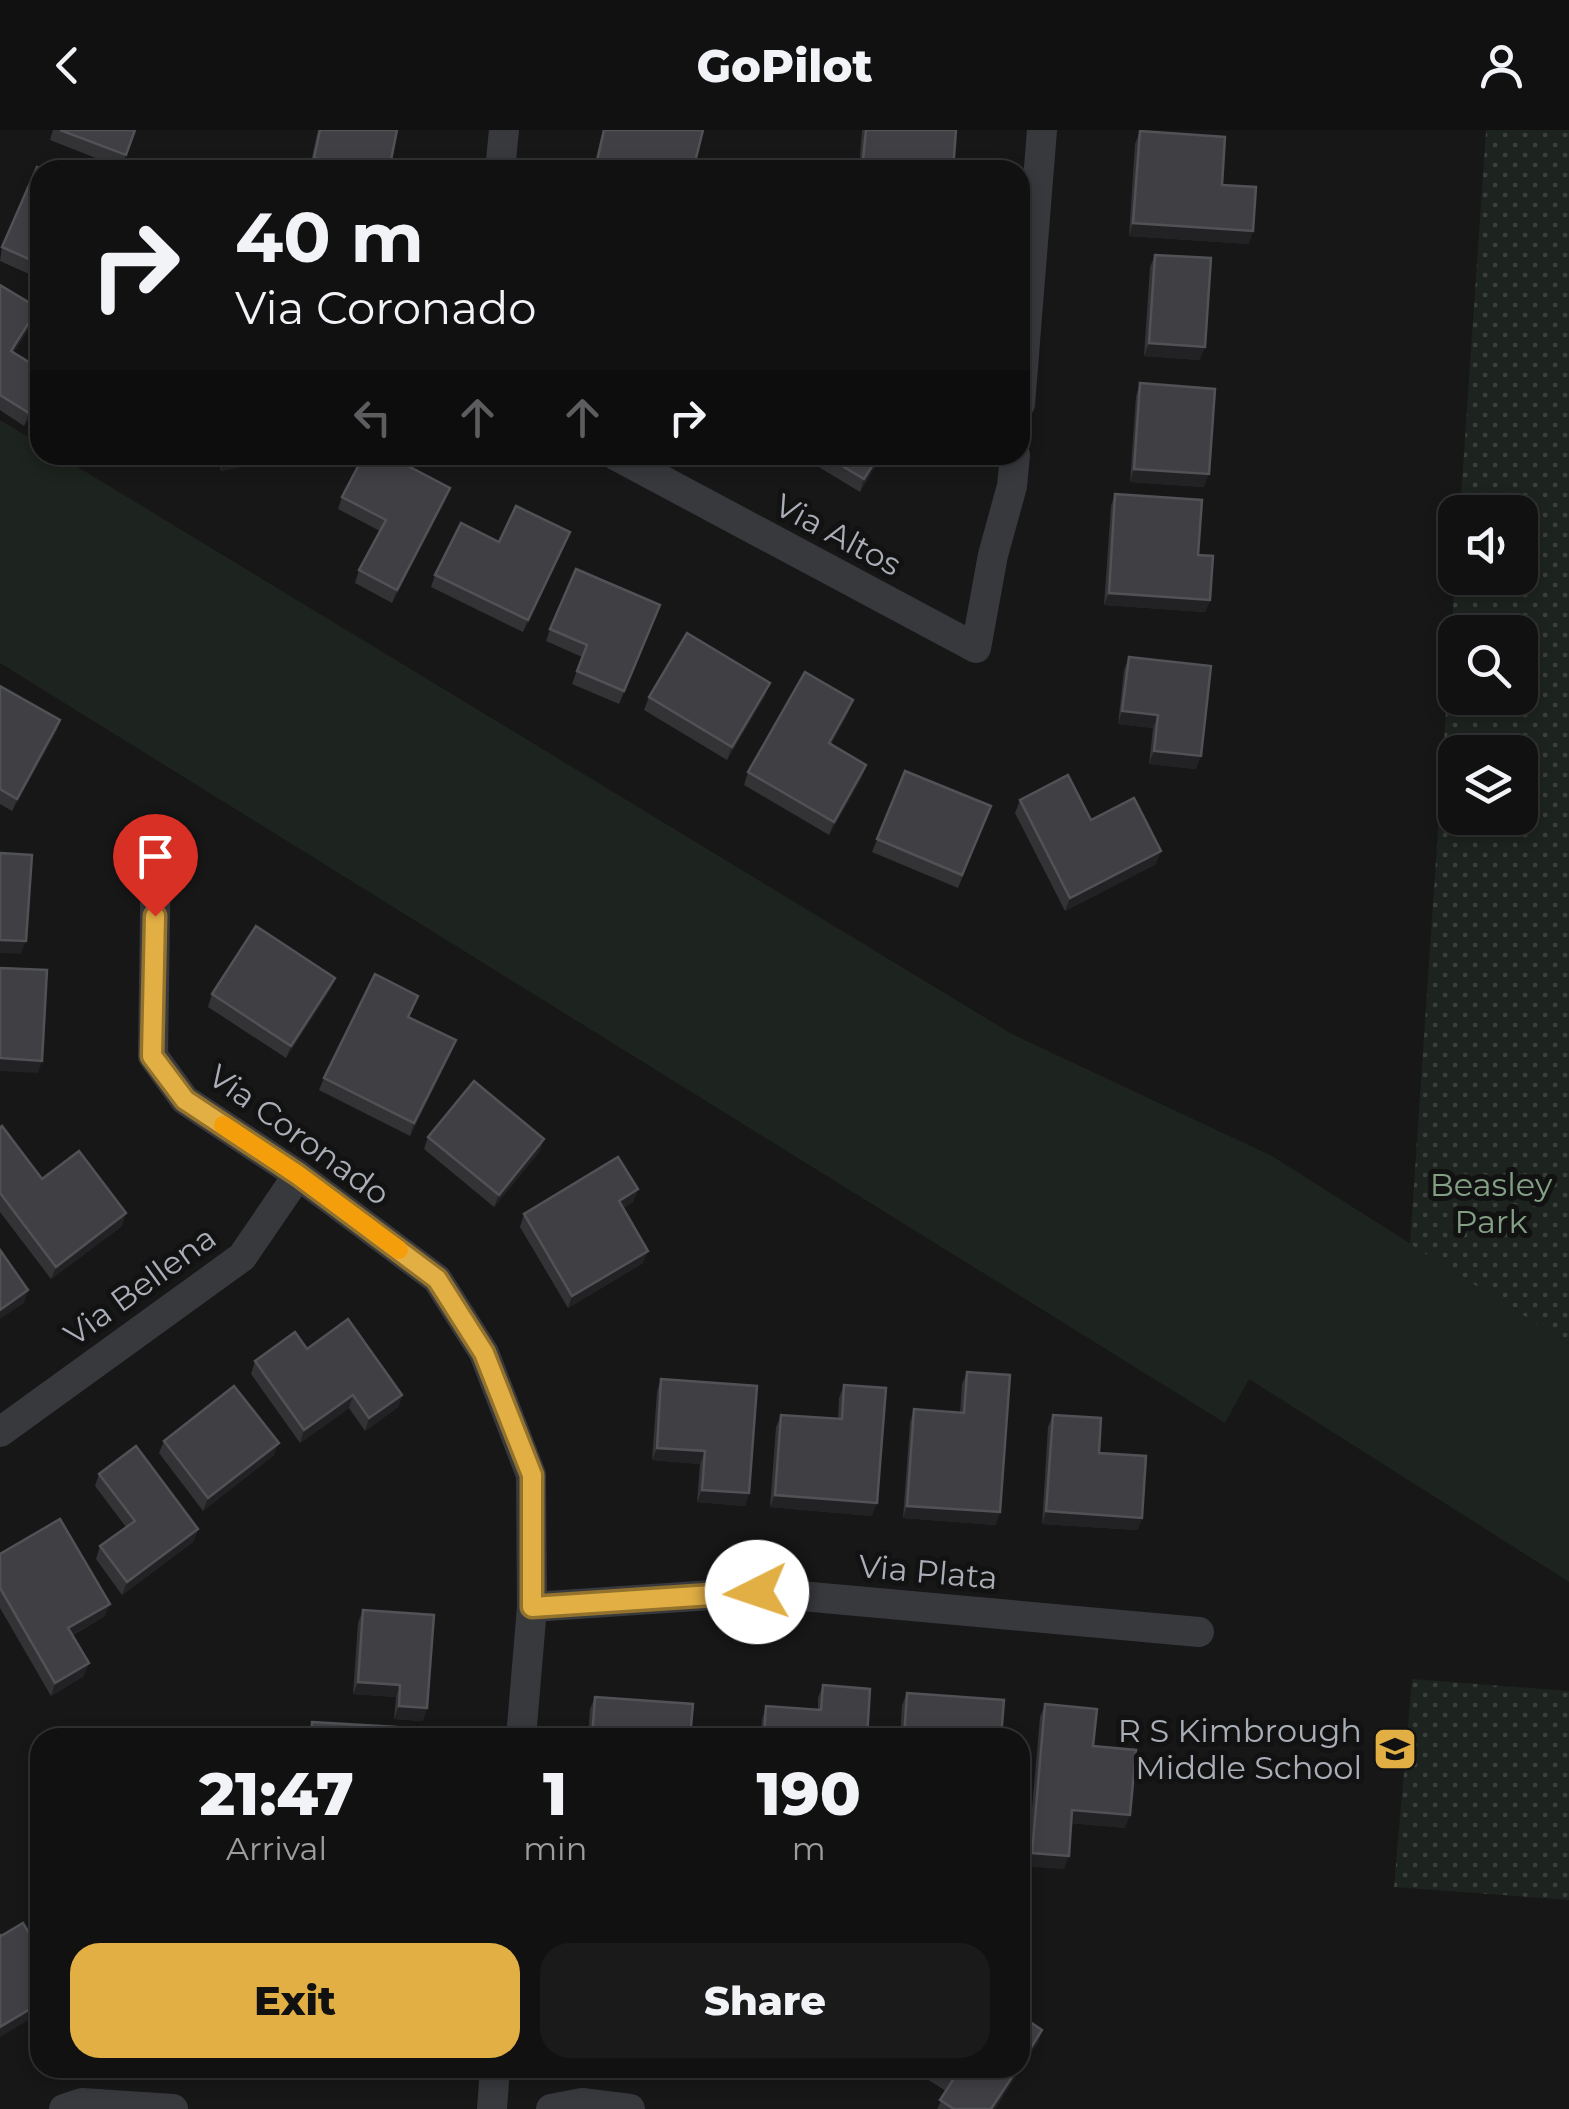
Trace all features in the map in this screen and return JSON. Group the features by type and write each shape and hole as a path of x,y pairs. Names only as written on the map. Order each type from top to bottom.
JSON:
{"street":[{"path":"501,160 504,130"},
{"path":"1030,279 1042,130"},
{"name":"Via Altos","path":"634,465 976,648 1014,465"},
{"name":"Via Coronado","path":"156,846 152,1056 185,1100 298,1175 437,1279 484,1353 532,1475 532,1607 522,1728"},
{"name":"Via Bellena","path":"0,1432 242,1257 298,1175"},
{"name":"Via Plata","path":"532,1607 757,1592 1199,1632"},
{"path":"492,2109 494,2078"},
{"path":"64,2109 82,2103 172,2109"},
{"path":"551,2109 582,2103 630,2109"}],"green space":[{"name":"Beasley Park","path":"1486,130 1569,130 1569,1344 1410,1244 1438,830 1438,835 1538,835 1538,735 1444,735 1446,715 1538,715 1538,615 1452,615 1454,595 1538,595 1538,495 1461,495"},
{"path":"0,420 30,438 30,465 74,465 1012,1034 1272,1156 1569,1344 1569,1582 1249,1379 1225,1423 0,663"},
{"path":"1412,1679 1569,1691 1569,1900 1394,1887"}],"building":[{"path":"60,130 135,130 126,155"},
{"path":"320,130 397,130 391,160 314,158"},
{"path":"604,130 703,130 696,160 597,160"},
{"path":"866,130 956,130 954,160 863,160"},
{"path":"1140,131 1225,137 1222,185 1256,187 1253,231 1133,223"},
{"path":"30,183 30,260 2,247"},
{"path":"1155,255 1211,258 1205,347 1149,343"},
{"path":"0,285 30,303 30,321 11,351 30,363 30,411 0,395"},
{"path":"1140,383 1215,389 1209,474 1134,469"},
{"path":"359,465 406,465 450,488 397,590 359,570 386,520 342,497"},
{"path":"841,465 873,465 864,479"},
{"path":"1115,494 1202,500 1198,555 1213,556 1210,600 1109,593"},
{"path":"516,506 570,532 528,620 435,575 461,523 499,542"},
{"path":"576,569 660,605 624,691 577,671 587,645 550,629"},
{"path":"687,633 770,683 732,747 649,697"},
{"path":"1129,657 1211,666 1201,756 1154,751 1158,715 1122,711"},
{"path":"805,672 853,700 829,743 866,765 834,822 748,772"},
{"path":"0,686 60,720 17,799 0,789"},
{"path":"905,771 991,806 962,875 877,839"},
{"path":"1068,775 1091,820 1134,798 1161,851 1070,898 1020,800"},
{"path":"0,853 32,855 26,941 0,940"},
{"path":"256,926 335,978 291,1046 212,994"},
{"path":"0,968 47,970 42,1061 0,1058"},
{"path":"375,974 418,996 408,1017 456,1040 414,1123 324,1078"},
{"path":"474,1081 544,1139 499,1195 428,1137"},
{"path":"2,1126 42,1179 79,1151 126,1213 56,1267 0,1193"},
{"path":"618,1157 638,1189 619,1201 648,1251 572,1296 524,1214"},
{"path":"0,1250 28,1290 0,1310"},
{"path":"348,1319 402,1395 369,1418 353,1395 304,1430 255,1361 295,1332 307,1349"},
{"path":"967,1372 1010,1375 1000,1512 907,1506 914,1409 964,1413"},
{"path":"661,1379 757,1386 749,1493 702,1490 705,1451 657,1448"},
{"path":"844,1385 886,1388 877,1503 775,1495 781,1415 842,1419"},
{"path":"234,1386 279,1443 208,1498 164,1441"},
{"path":"1053,1415 1101,1418 1099,1453 1146,1456 1142,1518 1046,1511"},
{"path":"136,1446 198,1529 127,1582 100,1546 135,1521 99,1474"},
{"path":"60,1519 110,1604 68,1628 89,1663 55,1683 0,1588 0,1554"},
{"path":"363,1610 434,1615 427,1708 399,1706 400,1685 358,1682"},
{"path":"823,1685 870,1689 868,1728 765,1728 766,1706 821,1710"},
{"path":"907,1693 1004,1700 1002,1728 905,1728"},
{"path":"595,1697 693,1704 691,1728 593,1728"},
{"path":"1045,1704 1097,1709 1093,1746 1136,1750 1130,1815 1072,1810 1069,1856 1032,1853"},
{"path":"312,1722 396,1727 396,1728 312,1728"},
{"path":"23,1923 30,1935 30,2009 0,2027 0,1935"},
{"path":"1030,2022 1042,2030 1030,2049"},
{"path":"950,2078 1011,2078 991,2109 954,2109 940,2100 953,2080"}],"slow traffic":[{"path":"223,1125 399,1250"}],"place":[{"name":"R S Kimbrough Middle School","path":"1395,1749"}],"route":[{"path":"155,916 152,1056 185,1100 298,1175 437,1279 484,1353 532,1475 532,1607 757,1592"}]}
